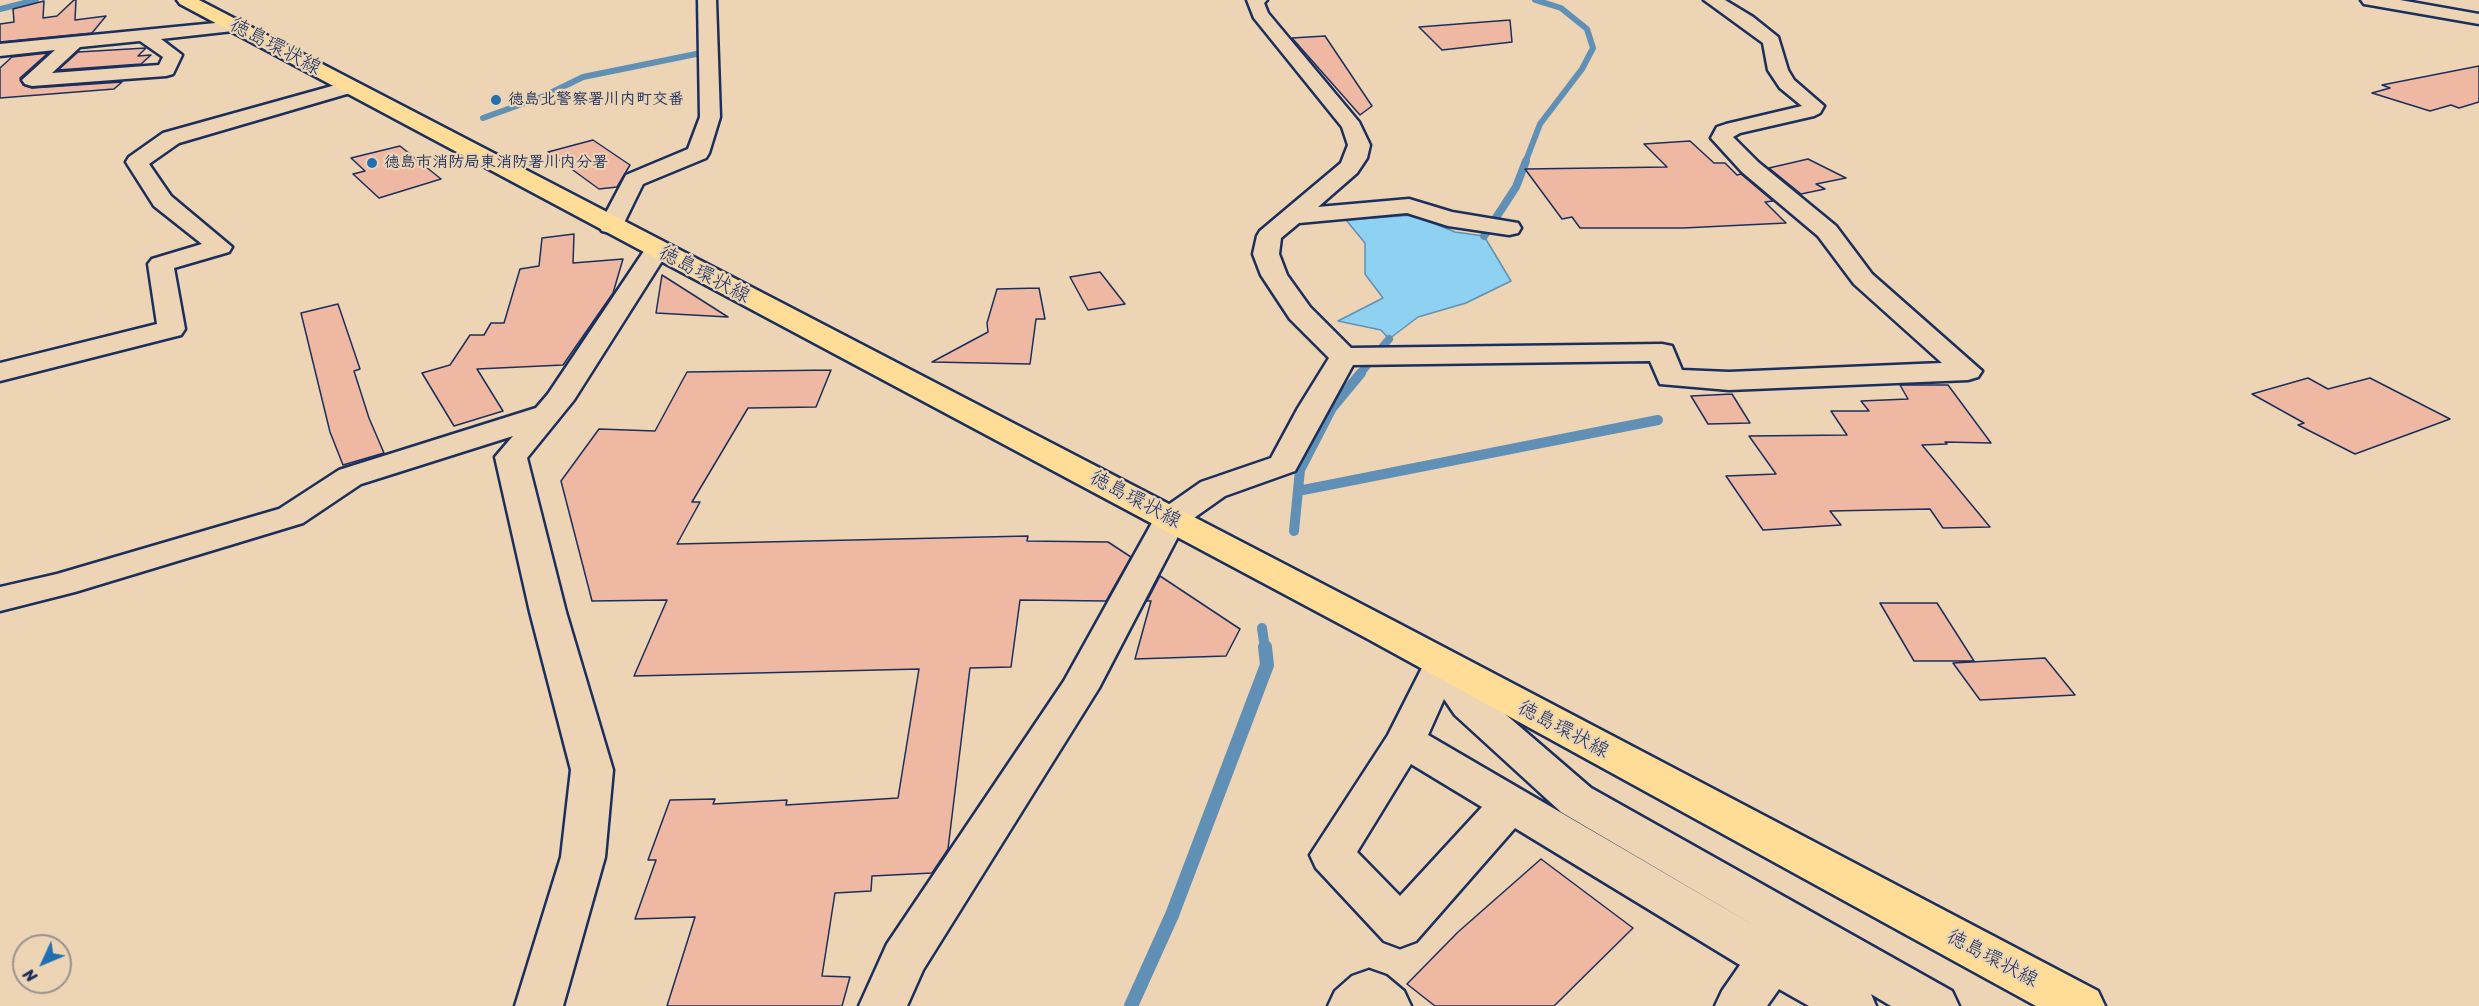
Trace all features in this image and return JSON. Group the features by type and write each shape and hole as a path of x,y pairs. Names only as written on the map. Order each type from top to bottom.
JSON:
{"main road":[{"name":"徳島環状線","path":"186,0 1170,519 2080,1006"}],"street":[{"path":"611,226 634,180 698,153 710,117 707,0"},
{"path":"1258,0 1255,1 1260,14 1352,126 1359,145 1356,158 1349,168 1269,236 1266,254 1274,275 1300,313 1344,357 1662,352 1670,378 1729,381 1968,370 1863,279 1827,231 1750,168 1722,138 1725,132 1733,128 1806,112 1814,109 1814,106 1787,84 1778,70 1772,41 1747,21 1713,0"},
{"path":"2370,0 2445,8 2479,19"},
{"path":"0,51 236,26"},
{"path":"74,44 32,80 166,70 173,55 146,37"},
{"path":"0,372 171,329 160,264 220,248 162,201 137,162 171,138 350,87"},
{"path":"1293,216 1408,206 1448,219 1509,228"},
{"path":"540,1006 583,857 592,770 548,612 511,457 559,400 657,250"},
{"path":"883,1006 904,959 1080,688 1170,519 1214,489 1284,464 1313,408 1344,357"},
{"path":"0,599 62,584 291,516 351,477 546,415"},
{"path":"1511,804 1400,927 1332,855 1405,741 1441,665 1469,705 1576,800 1935,1006"},
{"path":"1405,741 1852,1006"},
{"path":"1739,1006 1772,960"},
{"path":"1352,1006 1369,991 1387,1006"}],"water":[{"path":"1414,215 1455,232 1484,236 1511,281 1466,303 1418,317 1389,339 1381,330 1338,321 1383,298 1365,274 1365,243 1346,220"}],"building":[{"path":"76,0 75,20 106,16 92,33 0,42 0,24 14,22 13,9 44,1 43,18 57,16"},
{"path":"1510,20 1512,42 1442,50 1419,27"},
{"path":"1325,36 1372,106 1360,115 1292,38"},
{"path":"146,48 138,56 151,55 141,64 58,70 78,52"},
{"path":"48,53 20,78 23,85 32,88 122,82 114,89 0,98 0,68 12,57"},
{"path":"2479,66 2479,102 2459,108 2451,105 2430,111 2372,93 2390,88 2382,85"},
{"path":"593,140 630,165 617,187 599,189 548,152"},
{"path":"1690,141 1714,163 1725,163 1737,175 1741,174 1773,201 1765,202 1786,223 1683,228 1580,228 1572,217 1562,219 1525,169 1667,167 1644,144"},
{"path":"400,146 441,179 379,198 353,174 365,171 351,158"},
{"path":"1808,159 1846,178 1816,184 1825,189 1801,194 1769,168"},
{"path":"574,234 573,263 623,259 613,293 563,365 477,369 503,411 454,426 422,373 450,365 470,335 484,335 491,323 504,323 520,269 539,266 542,238"},
{"path":"1100,272 1125,304 1088,310 1070,277"},
{"path":"662,275 728,317 656,313"},
{"path":"1039,288 1045,319 1036,319 1030,364 932,362 988,332 987,323 997,289"},
{"path":"338,304 360,369 354,371 369,418 384,453 343,465 330,432 301,313"},
{"path":"831,370 816,407 748,408 692,502 700,502 677,544 1028,536 1027,541 1108,542 1131,557 1106,601 1020,600 1011,667 970,668 948,849 932,873 872,876 871,891 835,893 822,976 850,977 842,1006 667,1006 695,917 635,919 656,860 648,860 670,800 715,799 713,804 787,800 786,805 898,798 919,669 634,676 667,600 592,601 561,481 599,429 655,431 687,372"},
{"path":"2308,378 2328,389 2370,378 2450,419 2355,454 2298,425 2304,423 2252,394"},
{"path":"1900,385 1948,385 1991,443 1945,442 1947,444 1922,445 1990,527 1943,528 1930,509 1830,511 1841,525 1763,530 1726,476 1776,474 1749,436 1847,435 1831,411 1869,411 1861,401 1908,399"},
{"path":"1732,394 1750,423 1708,424 1691,396"},
{"path":"1160,576 1240,629 1226,656 1135,659 1151,601 1147,601"},
{"path":"1880,603 1937,603 1974,661 1914,661"},
{"path":"2045,658 2075,695 1980,700 1953,663"},
{"path":"1541,859 1633,928 1554,1006 1435,1006 1407,984 1458,932"}],"waterway":[{"path":"0,9 36,0"},
{"path":"1525,163 1540,124 1582,69 1593,48 1587,29 1561,8 1535,0"},
{"path":"483,118 544,96 583,77 696,54"},
{"path":"1484,236 1516,187 1526,161"},
{"path":"1360,374 1389,339"},
{"path":"1294,531 1300,470 1332,408 1361,373"},
{"path":"1298,491 1658,420"},
{"path":"1262,628 1265,649"},
{"path":"1131,1006 1172,915 1267,665 1265,647"}],"place":[{"name":"徳島北警察署川内町交番","path":"496,100"},
{"name":"徳島市消防局東消防署川内分署","path":"372,163"}]}
